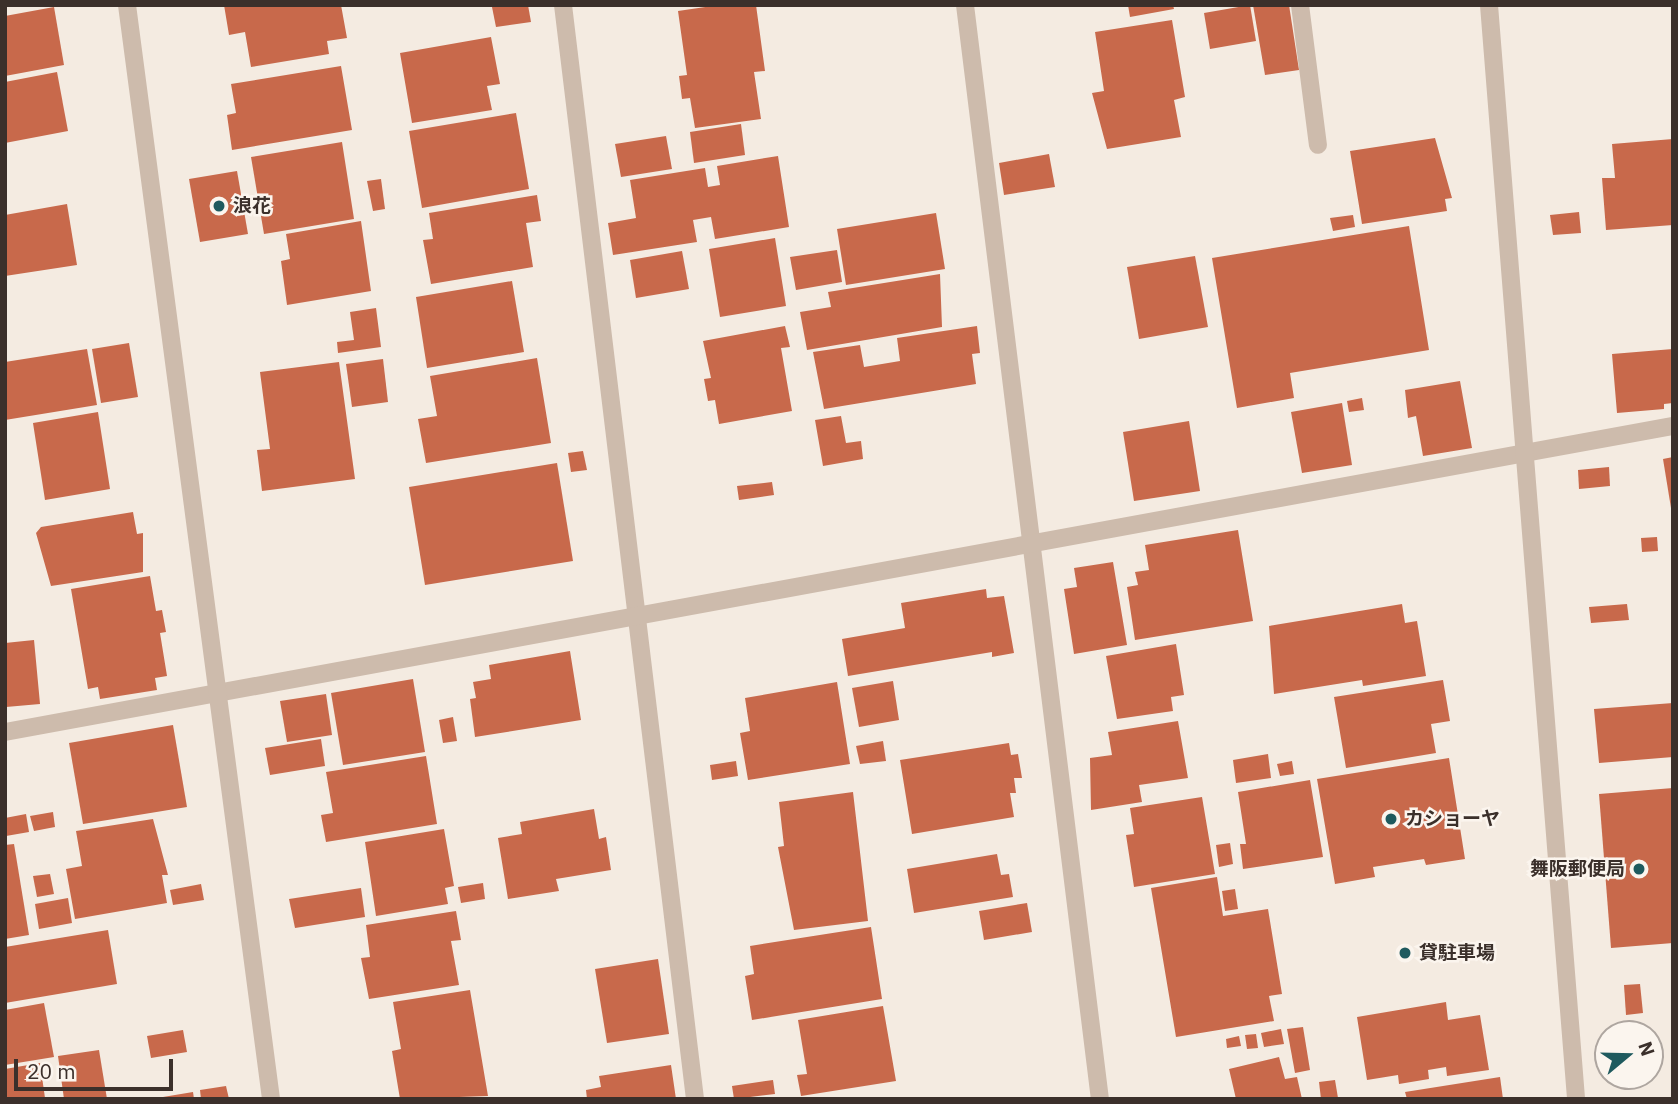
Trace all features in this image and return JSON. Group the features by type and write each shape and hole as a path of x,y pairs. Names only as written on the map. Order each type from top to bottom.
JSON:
{"street":[{"path":"127,5 271,1099"},
{"path":"563,5 695,1099"},
{"path":"965,5 1100,1099"},
{"path":"1300,5 1318,145"},
{"path":"1489,5 1576,1099"},
{"path":"5,732 1673,426"}],"building":[{"path":"224,5 341,5 347,38 327,41 329,54 251,67 245,32 229,35"},
{"path":"528,5 531,22 496,27 492,7"},
{"path":"719,5 756,5 765,71 754,72 761,119 695,128 690,98 682,99 679,76 687,75 678,11"},
{"path":"1128,5 1173,5 1174,9 1130,17"},
{"path":"1250,5 1256,41 1210,49 1204,13"},
{"path":"1253,5 1289,5 1299,70 1265,75"},
{"path":"54,7 64,65 5,76 5,16"},
{"path":"1172,20 1185,97 1174,100 1181,137 1107,149 1092,93 1104,91 1095,32"},
{"path":"491,37 500,84 487,86 492,110 412,123 400,53"},
{"path":"341,66 352,130 232,150 227,115 236,113 231,84"},
{"path":"57,72 68,131 5,143 5,82"},
{"path":"516,113 529,189 422,208 409,131"},
{"path":"741,124 745,155 694,163 690,132"},
{"path":"666,136 672,169 621,177 615,144"},
{"path":"1435,138 1452,198 1445,199 1447,211 1362,224 1350,151"},
{"path":"1673,139 1673,225 1606,230 1602,178 1615,178 1612,144"},
{"path":"342,142 354,219 264,234 251,157"},
{"path":"1049,154 1055,187 1004,195 999,163"},
{"path":"778,156 789,227 715,239 711,217 693,220 697,242 613,255 608,223 636,218 630,180 705,168 708,187 720,185 717,166"},
{"name":"浪花","path":"237,171 248,234 200,242 189,179"},
{"path":"381,179 385,209 373,211 367,181"},
{"path":"537,195 541,221 526,223 533,267 431,284 423,240 433,239 429,213"},
{"path":"67,204 77,265 5,276 5,215"},
{"path":"1579,212 1581,233 1553,235 1550,215"},
{"path":"936,213 945,269 846,285 837,229"},
{"path":"1353,215 1355,227 1333,231 1330,218"},
{"path":"361,221 371,291 287,305 281,261 290,259 286,234"},
{"path":"1409,226 1429,350 1290,373 1294,398 1237,408 1212,258"},
{"path":"775,238 786,306 720,317 709,249"},
{"path":"837,250 842,282 796,290 790,257"},
{"path":"682,251 689,289 636,298 630,260"},
{"path":"1195,256 1208,327 1139,339 1127,267"},
{"path":"940,274 942,327 807,350 800,312 831,307 828,292"},
{"path":"512,281 524,352 427,368 416,297"},
{"path":"376,308 381,347 338,353 337,342 354,340 350,312"},
{"path":"785,326 790,347 781,348 792,411 719,424 715,400 708,401 704,379 711,378 703,341"},
{"path":"977,326 980,353 972,354 976,384 824,409 813,352 860,345 864,367 900,361 897,338"},
{"path":"129,343 138,397 101,403 92,349"},
{"path":"87,349 97,405 5,420 5,362"},
{"path":"1673,349 1673,403 1664,404 1664,409 1617,413 1612,354"},
{"path":"537,358 551,443 426,463 418,419 437,416 430,376"},
{"path":"383,359 388,402 352,407 346,364"},
{"path":"339,362 355,479 262,491 257,450 270,449 260,372"},
{"path":"1460,381 1472,448 1423,456 1416,416 1408,418 1405,390"},
{"path":"1362,398 1364,410 1349,412 1347,401"},
{"path":"1342,403 1352,465 1302,473 1291,412"},
{"path":"98,412 110,489 45,500 33,423"},
{"path":"841,416 846,443 861,441 863,459 823,466 815,420"},
{"path":"1189,421 1200,491 1134,501 1123,432"},
{"path":"583,451 587,470 571,472 568,453"},
{"path":"1673,457 1673,507 1671,508 1663,459"},
{"path":"557,463 573,561 425,585 409,487"},
{"path":"1609,467 1610,486 1579,489 1578,470"},
{"path":"772,482 774,495 739,500 737,486"},
{"path":"133,512 137,534 143,533 143,572 51,586 36,533 41,527"},
{"path":"1238,530 1253,621 1135,640 1127,587 1138,585 1135,572 1149,570 1145,545"},
{"path":"1657,537 1658,551 1642,552 1641,538"},
{"path":"1113,562 1127,645 1074,654 1064,589 1077,587 1074,568"},
{"path":"150,576 156,611 162,610 166,632 160,633 167,676 155,678 157,690 100,699 98,687 88,689 71,589"},
{"path":"986,589 987,598 1004,596 1014,653 992,657 992,652 848,676 842,639 905,628 901,603"},
{"path":"1402,604 1405,623 1417,621 1426,676 1363,686 1362,680 1274,694 1269,626"},
{"path":"1627,604 1629,620 1591,623 1589,607"},
{"path":"34,640 40,704 6,707 5,643"},
{"path":"1176,644 1184,695 1171,697 1173,711 1117,719 1106,656"},
{"path":"570,651 581,720 475,737 470,699 476,698 473,682 491,679 489,665"},
{"path":"413,679 425,752 343,765 331,693"},
{"path":"1443,680 1450,721 1431,724 1436,753 1346,768 1334,697"},
{"path":"893,681 899,720 859,727 852,688"},
{"path":"837,682 850,764 748,780 740,733 750,731 745,698"},
{"path":"326,694 332,735 287,742 280,701"},
{"path":"1673,703 1673,757 1599,763 1594,709"},
{"path":"453,717 457,741 443,743 439,720"},
{"path":"1178,721 1188,778 1139,785 1142,802 1091,810 1090,758 1112,755 1108,732"},
{"path":"173,725 187,807 83,824 69,743"},
{"path":"321,739 325,766 270,775 265,748"},
{"path":"883,741 886,761 860,764 856,746"},
{"path":"1009,743 1011,755 1018,754 1022,778 1014,778 1016,793 1010,793 1014,817 912,834 900,760"},
{"path":"1268,754 1271,778 1236,783 1233,760"},
{"path":"426,756 437,824 326,842 321,815 333,813 326,772"},
{"name":"カショーヤ","path":"1449,758 1465,859 1426,865 1424,859 1373,867 1375,877 1335,884 1317,779"},
{"path":"736,761 738,776 712,780 710,765"},
{"path":"1292,761 1294,774 1280,776 1277,764"},
{"path":"1310,780 1323,857 1243,869 1240,844 1246,844 1238,792"},
{"name":"舞阪郵便局","path":"1673,788 1673,943 1611,948 1599,794"},
{"path":"853,792 868,921 794,930 778,847 784,846 779,802"},
{"path":"1202,797 1215,874 1134,887 1126,835 1134,834 1130,808"},
{"path":"594,809 599,839 606,837 611,870 556,879 559,891 508,899 498,838 522,834 520,822"},
{"path":"53,812 55,827 34,831 30,816"},
{"path":"26,814 29,832 6,836 5,818"},
{"path":"153,819 168,875 162,875 167,903 75,919 66,869 82,866 76,831"},
{"path":"444,829 454,886 445,888 448,904 376,916 365,842"},
{"path":"1230,843 1233,864 1219,867 1216,845"},
{"path":"14,844 29,935 5,939 5,845"},
{"path":"997,854 1001,875 1009,874 1013,897 914,913 907,869"},
{"path":"50,874 54,894 37,897 33,876"},
{"path":"1217,877 1223,916 1268,909 1282,994 1269,996 1274,1021 1176,1037 1151,888"},
{"path":"483,883 485,899 461,903 458,887"},
{"path":"201,884 204,900 173,905 170,890"},
{"path":"361,888 365,917 295,928 289,899"},
{"path":"1235,889 1238,909 1225,911 1222,891"},
{"path":"68,898 72,923 39,929 35,904"},
{"path":"1027,903 1032,932 984,940 979,911"},
{"path":"456,911 461,940 451,941 459,985 369,999 361,958 370,957 366,925"},
{"path":"871,927 882,999 752,1020 745,976 754,974 750,946"},
{"path":"108,930 117,984 5,1003 5,947"},
{"path":"658,959 669,1034 607,1043 595,969"},
{"path":"1640,984 1643,1013 1626,1015 1624,985"},
{"path":"470,990 488,1096 400,1099 392,1051 401,1049 393,1002"},
{"path":"1446,1002 1448,1020 1480,1015 1489,1070 1447,1076 1446,1067 1428,1070 1429,1079 1399,1084 1398,1075 1367,1080 1357,1017"},
{"path":"44,1003 54,1057 5,1065 5,1010"},
{"path":"883,1006 896,1081 801,1096 797,1075 807,1074 798,1020"},
{"path":"1303,1027 1310,1070 1295,1073 1287,1029"},
{"path":"1281,1029 1284,1044 1264,1047 1261,1033"},
{"path":"183,1030 187,1052 151,1058 147,1036"},
{"path":"1256,1034 1258,1048 1247,1049 1245,1035"},
{"path":"1239,1036 1241,1046 1227,1048 1226,1039"},
{"path":"99,1050 107,1099 64,1099 58,1056"},
{"path":"1279,1057 1285,1079 1297,1077 1302,1099 1236,1099 1229,1069"},
{"path":"40,1063 45,1098 5,1099 5,1069"},
{"path":"671,1065 676,1099 587,1099 586,1090 601,1087 599,1076"},
{"path":"1500,1077 1503,1099 1407,1099 1405,1092"},
{"path":"773,1080 775,1094 734,1099 732,1086"},
{"path":"1335,1080 1338,1098 1321,1099 1319,1082"},
{"path":"226,1086 229,1099 201,1099 200,1090"},
{"path":"193,1092 194,1099 163,1099 163,1097"}],"place":[{"name":"浪花","path":"219,206"},
{"name":"カショーヤ","path":"1391,819"},
{"name":"舞阪郵便局","path":"1639,869"},
{"name":"貸駐車場","path":"1405,953"}]}
